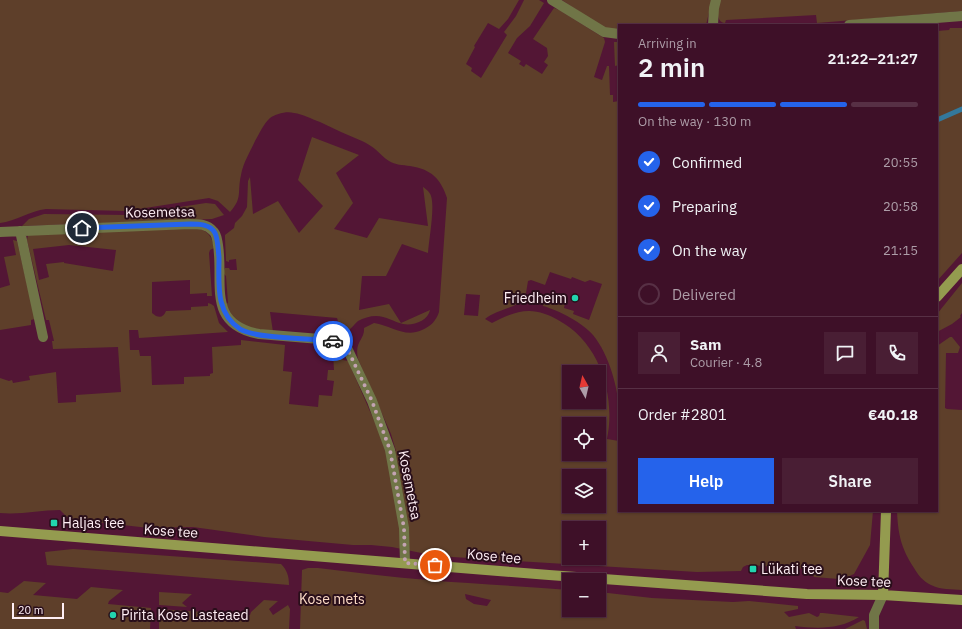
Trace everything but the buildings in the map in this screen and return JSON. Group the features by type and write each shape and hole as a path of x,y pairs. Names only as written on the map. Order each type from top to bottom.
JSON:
{"main road":[{"path":"938,296 962,269"},
{"path":"882,595 886,512"},
{"name":"Kose tee","path":"0,531 807,594 882,595 962,600"}],"street":[{"path":"552,0 599,30 618,34"},
{"path":"713,24 716,0"},
{"path":"862,24 962,16"},
{"name":"Kosemetsa","path":"0,232 190,224 206,226 212,230 215,233 218,249 220,296 224,311 227,317 234,324 248,332 332,340 339,342 347,348 372,401 390,450 404,528 405,563"},
{"path":"20,231 43,337"},
{"path":"874,629 874,615 882,595"}],"green space":[{"path":"0,0 519,0 508,19 499,29 488,23 474,46 475,47 466,64 472,68 471,71 481,78 507,35 504,32 516,16 524,0 539,0 544,3 530,26 517,38 508,53 521,61 519,64 524,67 526,64 542,74 548,65 544,62 548,56 547,48 533,39 554,8 559,10 604,38 605,42 594,77 602,80 607,66 609,66 610,95 613,95 613,102 618,101 618,402 611,368 600,345 593,335 589,330 570,318 543,306 542,294 565,303 564,308 574,311 573,314 589,320 602,284 590,280 585,282 572,277 571,279 550,272 545,285 531,280 528,281 525,299 515,305 494,313 485,319 492,323 515,313 533,311 548,315 558,320 573,330 585,342 598,365 562,365 562,409 606,409 606,385 609,405 607,439 618,441 618,512 873,512 870,545 854,574 839,579 814,577 809,569 747,565 743,567 741,571 697,572 583,565 606,565 606,521 562,521 562,564 436,556 392,547 264,537 193,527 149,528 105,523 77,522 67,517 60,510 0,513 0,378 9,381 12,380 13,383 30,380 29,376 56,372 58,403 76,402 76,395 121,392 118,347 53,349 52,341 54,341 49,320 46,320 27,240 28,235 197,228 204,231 211,237 214,248 210,250 209,253 212,296 207,296 207,293 190,294 190,280 152,282 152,313 158,317 161,317 166,311 191,310 191,307 208,306 208,303 214,306 219,323 228,332 139,338 138,330 129,330 130,350 139,350 140,356 151,356 152,385 184,384 184,377 210,376 210,374 213,373 212,347 241,345 241,340 285,345 283,371 292,372 289,404 318,407 319,395 332,396 334,381 327,380 328,370 334,370 333,353 338,353 343,360 348,361 379,432 385,451 396,451 391,434 358,359 357,348 363,335 364,328 374,323 381,324 398,331 410,333 416,332 431,325 439,312 447,198 442,185 429,172 417,167 399,165 391,162 364,142 304,115 288,112 278,114 270,118 266,123 255,141 243,166 237,203 230,212 218,201 209,198 126,211 46,209 0,223","holes":["69,245 116,250 113,271 64,262 46,264 49,277 39,280 33,249","466,294 480,295 478,316 464,315"]},
{"path":"562,0 712,0 706,24 618,24 618,30 604,28"},
{"path":"720,0 962,0 962,11 817,23 816,15 726,20 725,23 718,17"},
{"path":"950,28 962,28 962,253 938,280 938,31 949,30"},
{"path":"614,42 618,42 618,65 615,66"},
{"path":"312,137 359,155 336,173 353,203 334,229 367,238 379,218 428,226 423,187 430,193 432,208 428,253 402,244 386,276 362,276 359,310 389,304 401,323 430,310 429,314 420,322 407,324 400,323 383,317 371,316 358,321 351,329 347,331 341,331 337,318 270,312 273,332 257,330 244,326 234,318 230,312 226,304 228,303 226,276 223,273 225,268 237,270 236,259 229,260 229,262 226,261 225,235 234,228 235,223 242,216 247,207 248,181 250,177 253,214 278,201 299,233 323,206 298,180"},
{"path":"206,203 215,204 224,215 212,219 22,226 29,219 44,214 127,215"},
{"path":"13,240 17,241 35,319 31,320 31,325 0,330 0,288 10,285 4,257 16,255"},
{"path":"962,283 961,317 938,331 938,313"},
{"path":"952,337 960,347 958,353 946,353 945,408 962,410 962,590 942,589 926,582 919,575 910,561 903,547 898,527 897,512 938,512 938,345"},
{"path":"73,549 281,564 287,573 289,585 47,565 45,552"},
{"name":"Kose mets","path":"308,568 427,580 562,590 562,617 606,617 606,593 652,598 733,602 749,601 798,606 798,609 784,612 789,617 809,613 817,617 820,613 823,613 859,617 836,626 812,628 795,626 796,629 300,629 302,570","holes":["465,594 491,600 487,606 474,604 466,599"]},
{"name":"Pirita Kose Lasteaed","path":"24,581 46,583 33,595 77,599 91,587 123,590 109,601 108,604 151,608 150,629 0,629 0,592 8,593"},
{"path":"159,592 192,594 182,603 187,607 159,605"},
{"path":"264,600 278,601 269,609 273,615 288,605 290,609 289,629 159,629 159,609 250,615 251,612"},
{"path":"863,620 865,621 867,629 845,629"}],"waterway":[{"path":"938,120 962,109"}],"way so far":[{"path":"333,341 344,344 347,348 372,401 390,450 404,528 405,563 435,565"}],"place":[{"name":"Friedheim","path":"575,298"},
{"name":"Haljas tee","path":"54,523"},
{"name":"Lükati tee","path":"753,569"},
{"name":"Pirita Kose Lasteaed","path":"113,615"}],"route":[{"path":"82,228 190,224 206,226 215,233 218,249 220,296 224,311 230,320 241,329 248,332 333,341"}]}
